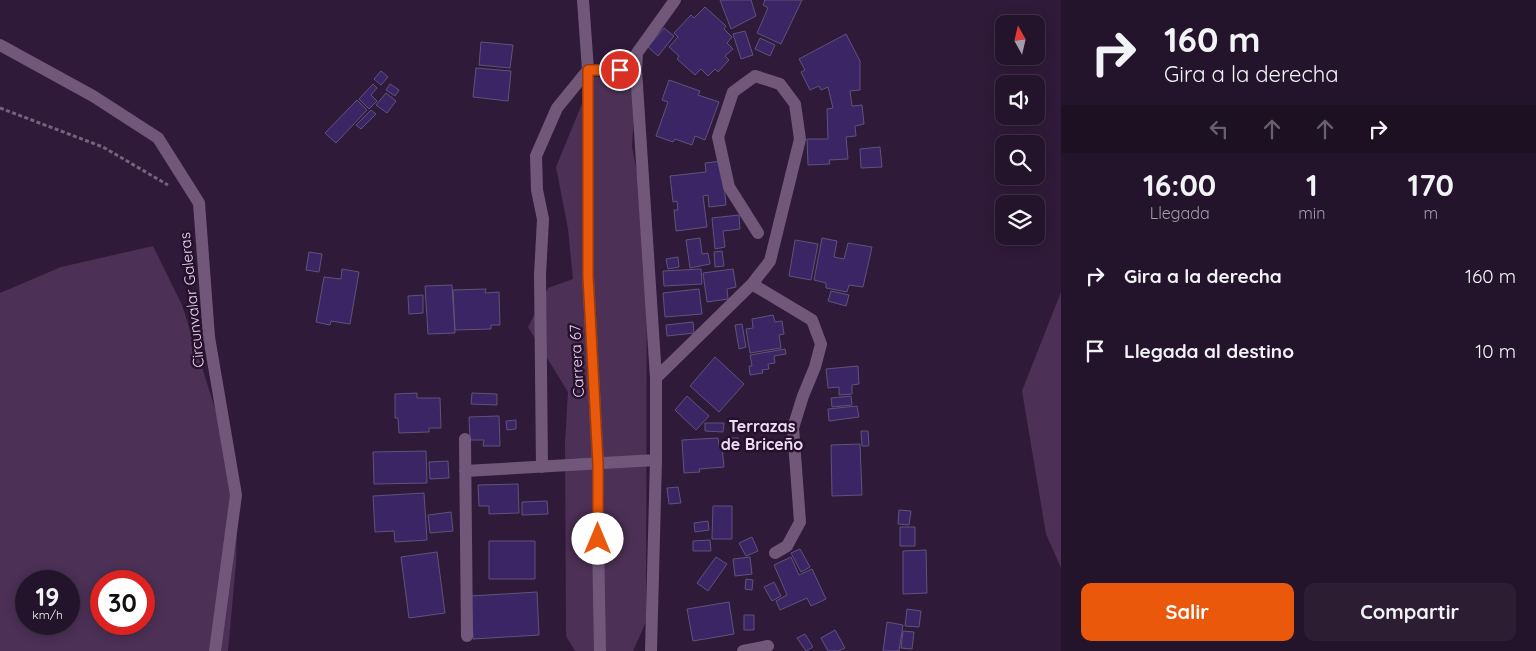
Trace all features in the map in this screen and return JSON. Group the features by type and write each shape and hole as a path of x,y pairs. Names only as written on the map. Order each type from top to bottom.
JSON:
{"street":[{"name":"Carrera 67","path":"583,0 588,70 588,276 598,464 600,651"},
{"path":"651,651 656,460 656,378 636,70 637,53 675,0"},
{"name":"Circunvalar Galeras","path":"0,45 94,96 158,138 199,203 209,337 236,495 215,651"},
{"path":"542,467 540,274 543,219 536,190 536,156 557,108 588,70 636,70"},
{"path":"656,378 752,284 770,261 800,139 795,104 780,84 756,76 733,92 718,136 729,187 758,233"},
{"path":"752,284 812,320 821,344 815,367 793,428 800,522 787,546 775,554"},
{"path":"465,439 467,636"},
{"path":"465,471 656,460"},
{"path":"743,651 768,646"}],"path":[{"path":"0,108 103,147 175,189"}],"shaded area":[{"path":"626,73 635,101 632,146 647,226 646,622 633,651 575,651 566,636 565,442 568,392 528,327 548,288 573,279 568,229 556,167 593,77"},
{"path":"153,246 182,305 238,480 236,564 228,651 0,651 0,293 61,267"},
{"path":"1061,292 1061,568 1046,534 1022,391"}],"building":[{"path":"720,0 751,0 756,16 731,29"},
{"path":"765,0 802,0 781,44 757,33 768,8 763,5"},
{"path":"705,7 726,26 724,29 732,37 727,43 733,49 725,56 729,60 718,72 715,69 708,76 701,69 695,75 677,59 679,56 669,47 678,37 674,33 691,15 694,18"},
{"path":"664,28 674,36 658,56 648,47"},
{"path":"745,31 753,55 741,59 733,34"},
{"path":"846,34 860,61 860,90 850,91 852,106 862,105 864,124 855,126 856,136 846,137 848,159 829,160 830,164 808,165 807,139 828,139 827,109 833,108 828,87 821,90 819,86 810,90 801,72 805,70 799,59"},
{"path":"760,38 775,45 770,56 755,49"},
{"path":"481,42 513,45 510,68 479,65"},
{"path":"476,68 511,71 508,101 473,97"},
{"path":"381,71 388,77 381,85 374,79"},
{"path":"669,80 700,91 698,95 719,102 705,140 695,136 692,145 675,139 673,142 656,136 668,102 662,100"},
{"path":"373,84 377,88 371,95 377,101 369,109 359,99"},
{"path":"390,84 399,90 395,96 386,90"},
{"path":"386,93 396,101 387,113 376,105"},
{"path":"357,100 367,110 336,143 325,133"},
{"path":"371,110 376,114 361,129 356,125"},
{"path":"880,147 882,167 861,168 860,149"},
{"path":"722,161 726,205 709,207 708,195 703,196 707,227 676,231 674,210 678,210 677,201 673,202 670,176 706,172 705,163"},
{"path":"739,215 740,229 723,231 725,247 715,249 712,218"},
{"path":"700,238 702,254 708,253 710,264 690,268 686,240"},
{"path":"822,238 837,241 834,257 844,259 848,243 872,247 863,287 849,285 847,292 826,288 826,283 814,280"},
{"path":"795,240 818,244 811,280 789,276"},
{"path":"722,251 724,266 715,267 714,252"},
{"path":"309,252 322,254 319,272 306,270"},
{"path":"678,257 679,267 668,269 666,259"},
{"path":"342,269 359,272 350,324 331,321 330,325 316,322 324,277 341,279"},
{"path":"701,269 702,284 664,286 663,271"},
{"path":"733,269 736,287 727,289 728,299 707,302 703,273"},
{"path":"452,285 455,333 428,334 425,286"},
{"path":"486,289 485,293 499,292 500,325 491,325 491,329 455,330 453,290"},
{"path":"699,289 702,314 665,317 663,293"},
{"path":"831,291 849,295 846,306 828,301"},
{"path":"423,295 423,313 409,314 408,296"},
{"path":"773,315 775,322 782,321 784,334 779,335 781,348 750,353 746,329 753,328 752,319"},
{"path":"693,322 694,333 667,336 666,325"},
{"path":"742,324 746,347 739,349 735,325"},
{"path":"785,349 786,354 774,356 775,363 768,364 769,369 762,370 763,373 750,375 749,366 752,366 750,355"},
{"path":"715,357 744,384 719,412 690,386"},
{"path":"858,366 859,384 852,385 852,394 839,395 839,387 828,388 826,369"},
{"path":"417,393 417,398 440,398 441,428 429,428 429,432 399,433 398,418 395,418 395,394"},
{"path":"472,393 497,394 497,405 471,404"},
{"path":"687,396 709,416 696,430 675,410"},
{"path":"851,396 852,405 832,407 831,398"},
{"path":"857,406 859,417 829,421 828,409"},
{"path":"499,416 500,446 483,446 484,440 470,440 469,417"},
{"path":"516,420 516,429 507,430 506,421"},
{"path":"705,423 724,423 723,432 705,431"},
{"path":"861,431 868,431 869,446 862,446"},
{"path":"718,438 719,446 722,446 724,467 699,469 700,472 684,473 682,440"},
{"path":"729,438 738,438 738,447 729,447"},
{"path":"860,444 862,495 832,496 831,445"},
{"path":"426,451 427,483 374,484 373,452"},
{"path":"448,461 449,478 430,479 429,462"},
{"path":"518,484 519,513 489,514 489,506 479,506 478,485"},
{"path":"678,487 681,503 669,504 667,488"},
{"path":"424,493 427,540 395,542 394,531 375,532 373,496"},
{"path":"547,501 548,514 522,515 522,502"},
{"path":"713,506 732,506 732,539 712,539"},
{"path":"899,510 911,511 909,525 898,524"},
{"path":"451,512 453,531 430,533 428,515"},
{"path":"708,521 709,530 695,532 694,523"},
{"path":"900,527 915,527 915,546 900,546"},
{"path":"752,537 758,551 746,556 739,543"},
{"path":"710,540 711,551 693,551 693,541"},
{"path":"489,541 535,541 535,579 489,579"},
{"path":"800,549 810,567 801,572 791,553"},
{"path":"926,550 927,593 903,594 903,551"},
{"path":"437,552 445,613 409,618 401,557"},
{"path":"716,557 727,564 708,591 697,583"},
{"path":"750,557 752,574 735,576 733,559"},
{"path":"791,557 799,575 812,569 826,599 811,606 807,598 780,610 776,601 787,595 774,565"},
{"path":"746,579 753,580 752,590 745,589"},
{"path":"774,582 781,596 772,601 764,587"},
{"path":"537,592 539,635 473,639 471,596"},
{"path":"729,602 734,634 693,641 687,609"},
{"path":"907,609 921,611 919,627 905,626"},
{"path":"744,615 754,615 754,630 744,630"},
{"path":"887,622 903,625 899,651 883,651"},
{"path":"835,630 845,648 838,651 828,651 821,638"},
{"path":"903,631 914,632 912,649 901,648"},
{"path":"805,634 813,647 806,651 797,638"}],"district":[{"name":"Terrazas de Briceño","path":"762,435"}],"route":[{"path":"598,539 598,464 588,276 588,70 620,70"}]}
